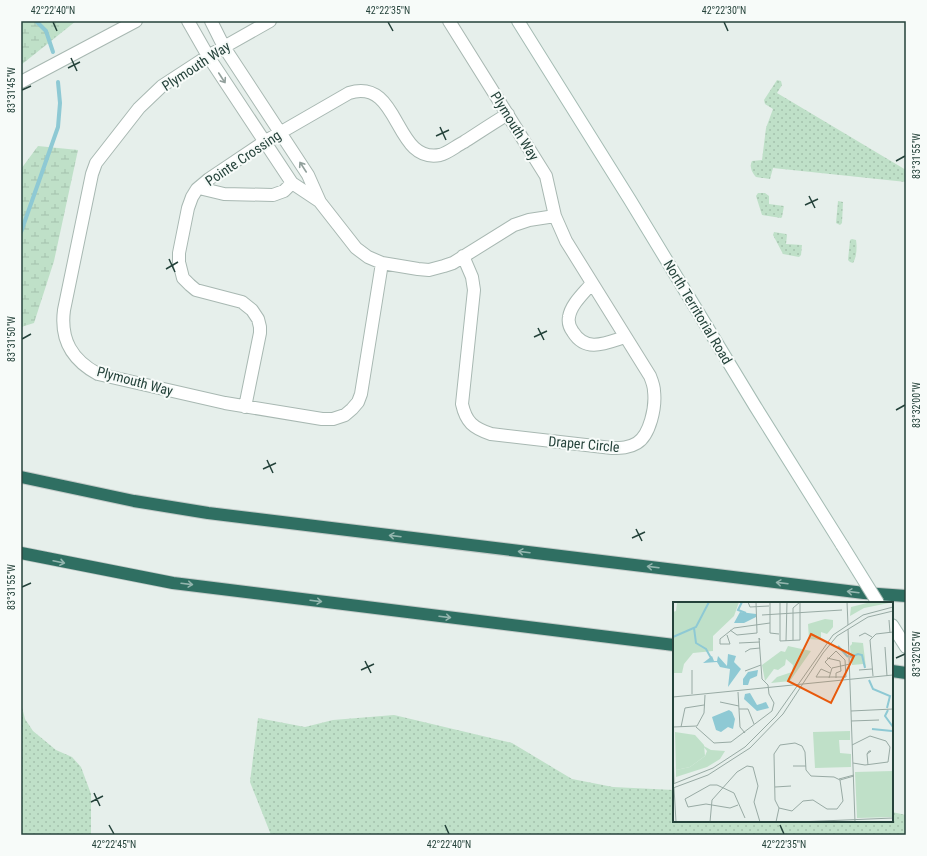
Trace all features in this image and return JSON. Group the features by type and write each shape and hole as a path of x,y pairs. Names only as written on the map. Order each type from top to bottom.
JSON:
{"highway":[{"path":"21,477 134,501 208,513 864,593 906,596"},
{"path":"21,553 173,583 673,645"},
{"path":"893,671 906,673"}],"street":[{"path":"21,82 136,21"},
{"path":"188,21 208,56 292,183 320,202"},
{"path":"211,21 224,47 308,175 320,202 356,248 368,257 382,263 429,270 444,266 463,256 514,225 529,220 555,216"},
{"name":"Plymouth Way","path":"270,21 208,56 162,86 140,108 96,163 92,174 65,302 63,327 67,343 74,355 86,367 98,374 245,407 322,419 338,418 352,409 358,402 361,394 382,263"},
{"name":"Plymouth Way","path":"449,21 546,176 555,216"},
{"name":"North Territorial Road","path":"518,21 877,602"},
{"name":"Pointe Crossing","path":"245,407 260,333 258,319 252,310 242,302 202,292 190,285 183,278 179,262 179,253 188,208 192,197 199,188 208,179 264,142 348,93 358,90 365,90 374,93 382,99 410,143 418,151 435,156 448,152 508,114"},
{"path":"199,188 224,194 273,195 284,190 292,183"},
{"name":"Draper Circle","path":"463,256 472,277 474,290 462,404 467,419 479,430 491,434 612,448 625,448 636,444 643,438 648,430 654,400 654,391 650,376 566,241 555,216"},
{"path":"592,284 575,304 569,317 570,327 577,339 588,344 601,345 626,337"},
{"path":"893,627 906,647"}],"green space":[{"path":"21,21 76,21 21,65"},
{"path":"777,80 781,81 782,85 777,93 906,170 906,182 773,168 770,179 756,177 751,169 751,163 752,161 762,160 766,128 773,109 765,104 764,100"},
{"path":"38,146 78,150 54,261 34,323 21,327 21,169"},
{"path":"758,193 765,193 769,196 769,204 784,206 781,218 762,215 756,196"},
{"path":"838,201 843,202 842,223 840,225 836,223"},
{"path":"774,232 787,235 786,244 802,245 801,255 799,257 783,254 773,235"},
{"path":"850,240 856,240 857,245 853,263 848,260"},
{"path":"21,703 25,719 33,731 56,750 72,757 81,767 91,794 91,835 21,835"},
{"path":"394,715 512,743 572,779 613,787 673,790 673,822 893,822 893,812 906,815 906,835 271,835 250,782 258,718 305,727 333,720"}],"waterway":[{"path":"36,21 46,31 53,52"},
{"path":"21,232 58,127 60,103 58,82"}]}
